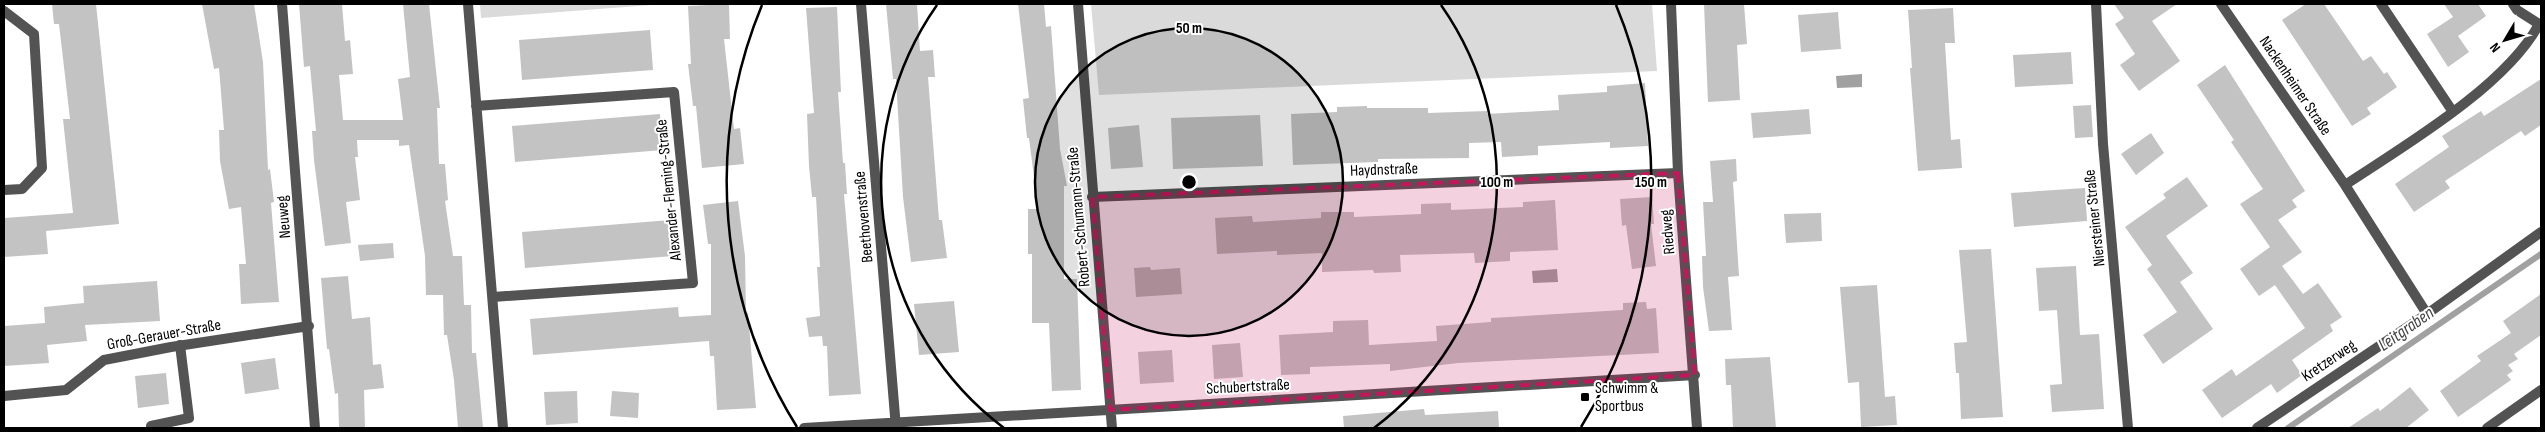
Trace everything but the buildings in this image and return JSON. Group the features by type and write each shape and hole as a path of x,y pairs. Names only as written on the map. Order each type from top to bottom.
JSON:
{"street":[{"name":"Neuweg","path":"282,4 309,326 315,428"},
{"path":"468,4 503,428"},
{"name":"Beethovenstraße","path":"861,4 896,425"},
{"name":"Robert-Schumann-Straße","path":"1078,4 1092,198 1112,428"},
{"name":"Riedweg","path":"1670,4 1678,172 1697,428"},
{"name":"Niersteiner Straße","path":"2096,4 2103,144 2128,428"},
{"name":"Nackenheimer Straße","path":"2221,4 2345,185 2427,314"},
{"path":"2381,4 2453,112"},
{"path":"2345,185 2453,112 2512,61 2530,40 2538,24 2517,10 2513,4"},
{"path":"4,12 34,34 42,168 22,189 4,190"},
{"name":"Alexander-Fleming-Straße","path":"476,106 674,92 693,283 493,297"},
{"name":"Haydnstraße","path":"1092,198 1678,172"},
{"name":"Kretzerweg","path":"2257,428 2427,314 2541,232"},
{"name":"Groß-Gerauer-Straße","path":"4,396 66,390 104,360 180,345 309,326"},
{"path":"151,426 189,418 180,345"},
{"name":"Schubertstraße","path":"804,428 896,425 1110,410 1694,375"},
{"path":"2487,428 2541,390"}],"highlighted area":[{"path":"1678,173 1695,375 1110,410 1092,197"}],"shaded area":[{"path":"480,4 664,4 481,18"},
{"path":"1091,4 1652,4 1657,71 1099,95"},
{"path":"1862,74 1862,87 1837,88 1836,76"},
{"path":"1557,269 1558,282 1533,283 1532,271"}],"waterway":[{"name":"Leitgraben","path":"2288,428 2541,254"}],"place":[{"name":"Schwimm & Sportbus","path":"1585,397"}]}
